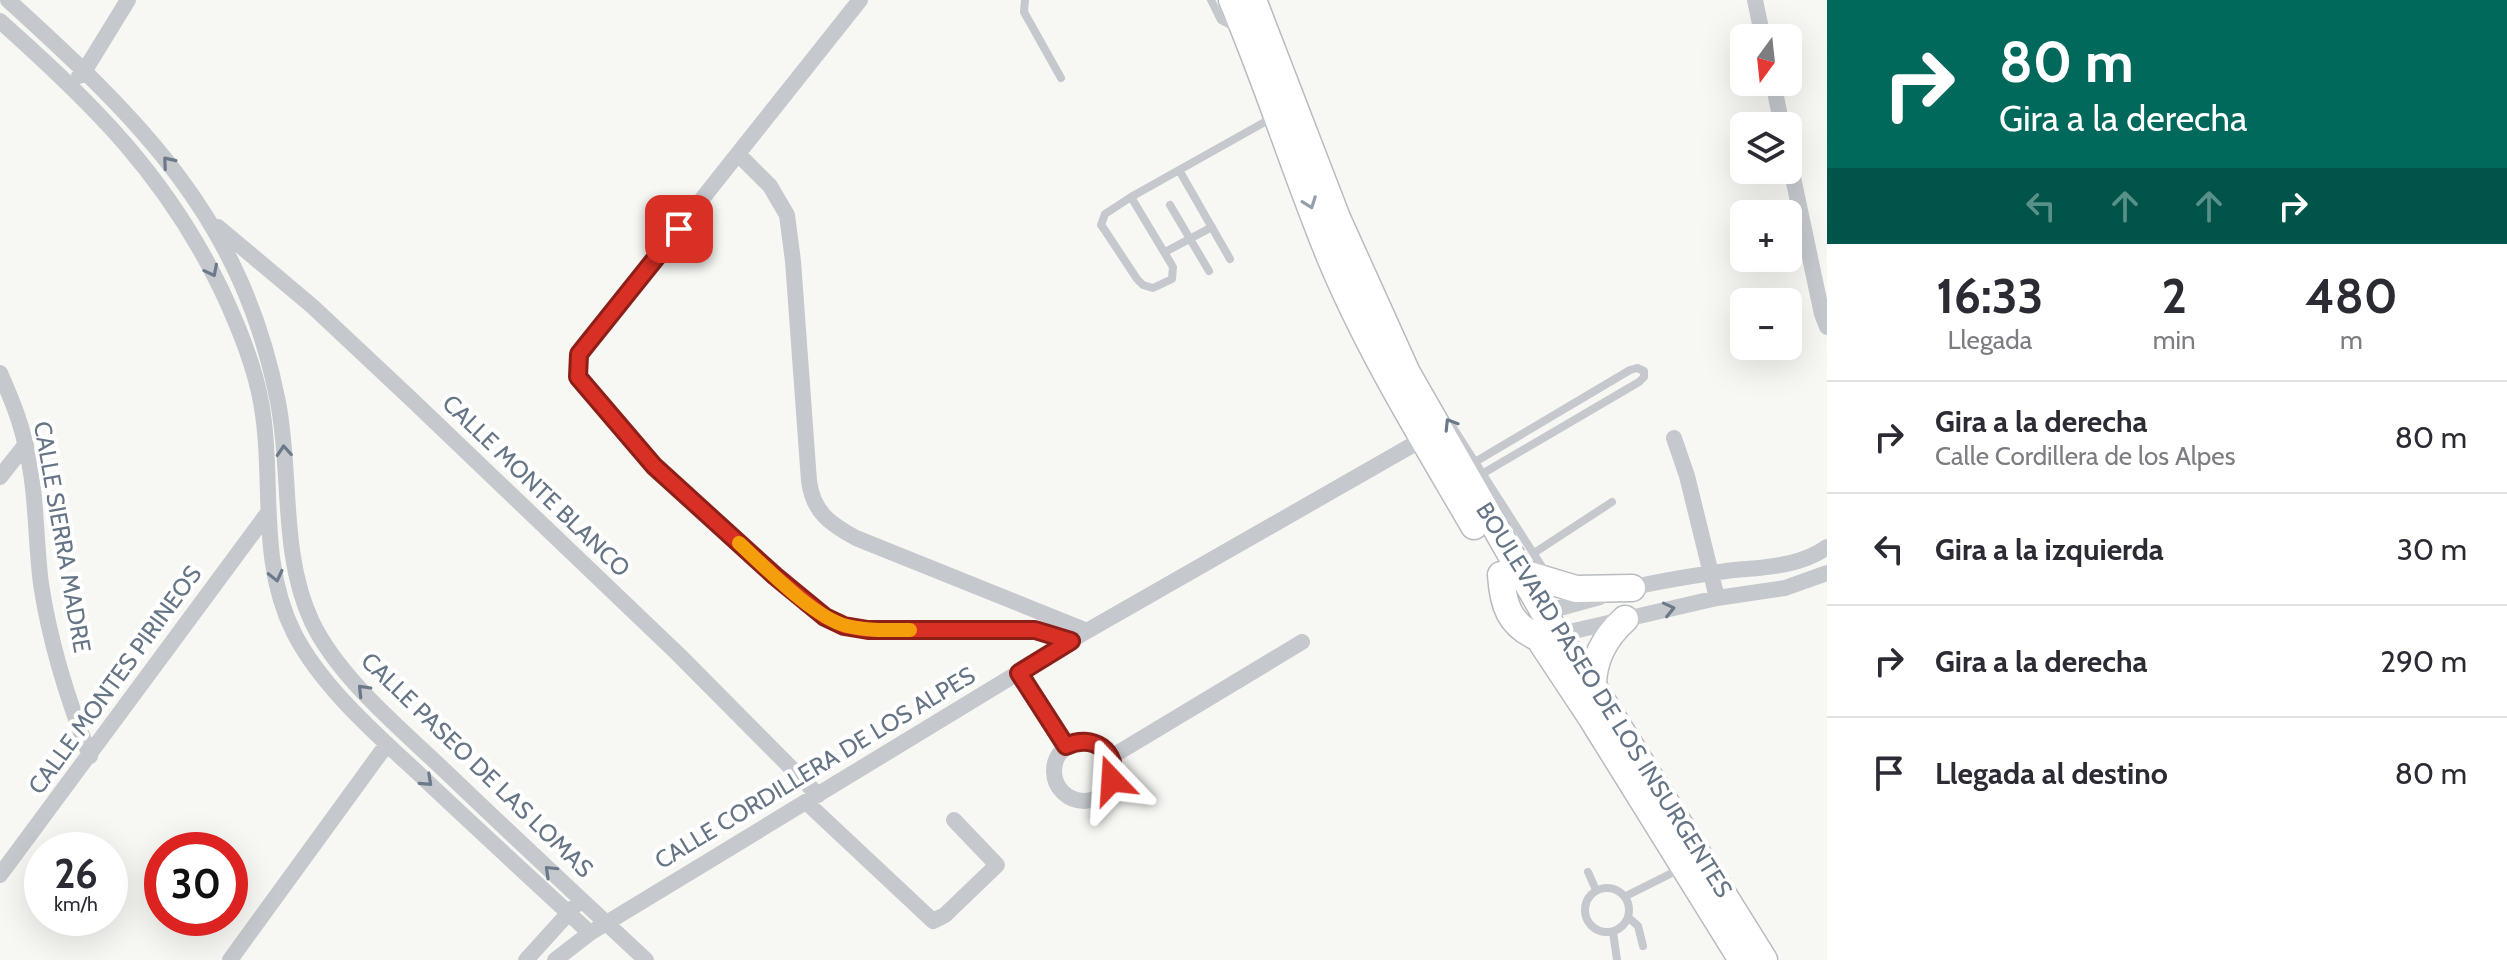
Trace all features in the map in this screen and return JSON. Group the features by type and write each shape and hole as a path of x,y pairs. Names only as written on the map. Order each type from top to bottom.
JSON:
{"main road":[{"name":"BOULEVARD PASEO DE LOS INSURGENTES","path":"1232,0 1336,270 1392,387 1423,439 1519,566"},
{"name":"BOULEVARD PASEO DE LOS INSURGENTES","path":"1253,0 1407,373 1519,566 1542,626 1685,867 1746,959"},
{"path":"1519,566 1553,583 1585,589 1632,588"},
{"path":"1593,686 1595,666 1604,644 1625,619"},
{"name":"BOULEVARD PASEO DE LOS INSURGENTES","path":"1542,626 1593,686 1746,959"}],"street":[{"name":"CALLE PASEO DE LAS LOMAS","path":"8,0 120,105 181,178 211,222 244,290 270,368 284,443 292,543 304,601 312,622 345,671 400,728 646,960"},
{"path":"70,84 85,70 128,0"},
{"path":"860,0 579,354 578,377 654,466 825,617 844,626 868,630 1035,630 1071,641"},
{"path":"1755,0 1760,24"},
{"name":"CALLE PASEO DE LAS LOMAS","path":"0,21 70,84 130,148 168,195 193,234 238,325 261,404 267,514 274,570 285,613 295,636 323,676 387,744 590,933"},
{"path":"739,155 770,186 787,215 809,481 818,511 831,524 870,544 1087,631"},
{"path":"1794,184 1827,327"},
{"path":"168,195 211,222"},
{"name":"CALLE MONTE BLANCO","path":"211,222 312,306 678,654 812,798 933,921 945,915 997,865 954,820"},
{"name":"CALLE SIERRA MADRE","path":"0,373 26,444 48,623 75,720 90,756"},
{"path":"1674,438 1687,476 1717,598"},
{"name":"CALLE CORDILLERA DE LOS ALPES","path":"607,924 1087,631 1423,439"},
{"path":"0,477 26,444"},
{"name":"CALLE MONTES PIRINEOS","path":"0,875 267,514"},
{"path":"1542,626 1632,588 1806,559 1827,547"},
{"path":"1762,567 1766,591"},
{"path":"1542,626 1625,619 1717,598 1806,583 1827,573"},
{"path":"1111,757 1302,642"},
{"path":"1019,673 1066,746"},
{"path":"1077,741 1094,742 1111,757 1114,774 1107,790 1092,800 1074,799 1060,789 1055,778 1055,760 1066,746 1077,741"},
{"path":"230,960 387,744"},
{"name":"CALLE PASEO DE LAS LOMAS","path":"526,960 581,901"},
{"path":"555,960 607,924"}],"lane":[{"path":"1025,0 1024,12 1061,78"},
{"path":"1211,0 1221,20 1246,32"},
{"path":"1131,197 1173,267 1172,279 1166,283 1148,287 1137,279 1101,225 1105,214 1131,197 1278,115"},
{"path":"1179,170 1230,259"},
{"path":"1170,205 1209,271"},
{"path":"1165,252 1212,227"},
{"path":"1400,333 1412,358"},
{"path":"1475,462 1630,370 1637,368 1644,371 1644,377 1639,382 1482,474"},
{"path":"1446,417 1482,474 1519,566 1612,502"},
{"path":"1626,896 1685,867"},
{"path":"1588,872 1596,890"},
{"path":"1607,887 1617,889 1626,896 1630,907 1629,918 1623,927 1613,932 1602,932 1586,919 1588,897 1596,890 1607,887"},
{"path":"1629,918 1638,926 1643,946"},
{"path":"1613,932 1617,960"}],"slow traffic":[{"path":"739,543 825,617 844,626 868,630 910,630"}],"route":[{"path":"679,229 579,354 578,377 654,466 825,617 844,626 868,630 1035,630 1071,641 1019,673 1066,746 1077,741 1088,741 1108,752 1114,768 1112,780"}]}
